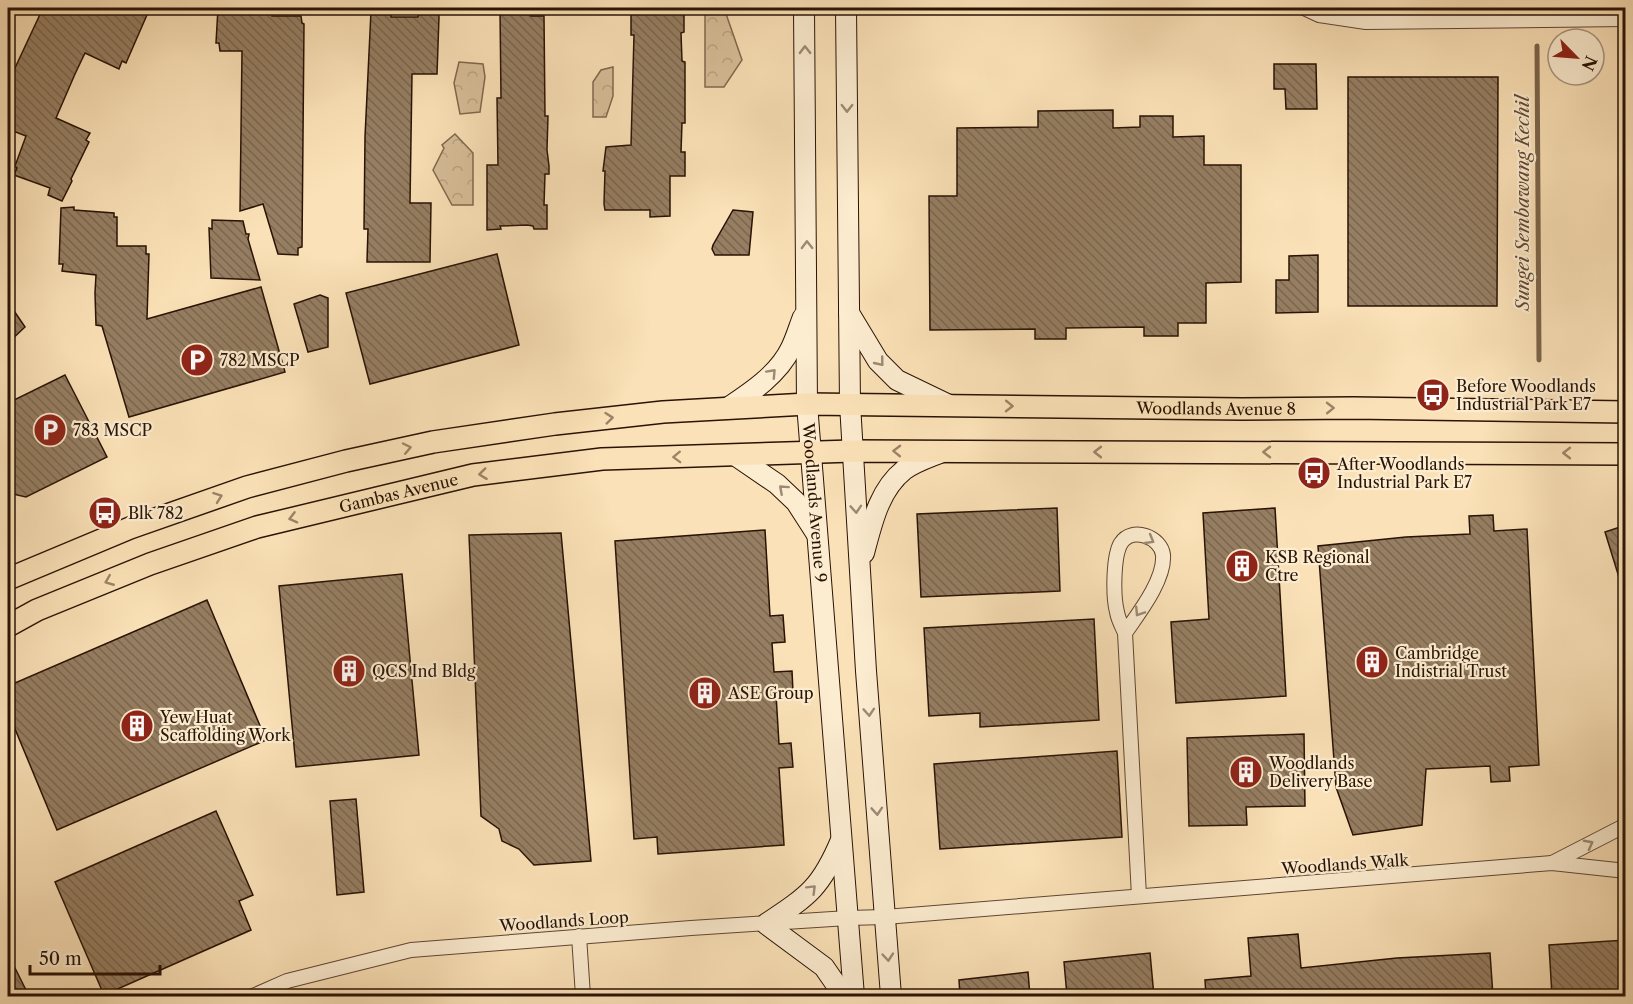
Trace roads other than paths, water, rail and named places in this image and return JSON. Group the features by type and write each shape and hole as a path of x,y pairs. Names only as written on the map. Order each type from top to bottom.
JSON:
{"main road":[{"name":"Woodlands Avenue 9","path":"804,8 807,404 854,996"},
{"path":"846,8 852,451 891,996"},
{"path":"726,409 760,386 779,366 791,349 807,304"},
{"path":"849,313 878,361 897,380 951,406"},
{"path":"8,579 130,528 247,487 346,461 433,442 555,424 663,412 807,404"},
{"name":"Woodlands Avenue 8","path":"807,404 1626,412"},
{"path":"811,454 852,451 1626,454"},
{"path":"860,567 875,512 887,489 904,470 942,452"},
{"name":"Gambas Avenue","path":"8,626 37,610 150,564 257,527 473,475 602,459 811,454"},
{"path":"736,456 777,484 796,501 817,535"},
{"path":"843,837 830,867 818,885 798,903 766,924 824,967 844,996"}],"street":[{"path":"1304,8 1319,15 1366,22 1626,19"},
{"path":"1125,633 1153,590 1161,570 1163,556 1159,545 1149,537 1137,534 1122,542 1115,558 1116,611 1125,633 1139,896"},
{"name":"Woodlands Walk","path":"1552,863 1626,825"},
{"name":"Woodlands Walk","path":"885,917 1552,863 1626,871"},
{"name":"Woodlands Loop","path":"253,996 287,981 411,950 579,936 885,917"},
{"path":"579,936 583,996"}],"waterway":[{"name":"Sungei Sembawang Kechil","path":"1537,46 1539,360"}],"place":[{"name":"782 MSCP","path":"197,360"},
{"name":"Before Woodlands Industrial Park E7","path":"1433,395"},
{"name":"783 MSCP","path":"50,430"},
{"name":"After Woodlands Industrial Park E7","path":"1314,473"},
{"name":"Blk 782","path":"105,513"},
{"name":"KSB Regional Ctre","path":"1242,566"},
{"name":"Cambridge Indistrial Trust","path":"1372,662"},
{"name":"QCS Ind Bldg","path":"349,671"},
{"name":"ASE Group","path":"705,693"},
{"name":"Yew Huat Scaffolding Work","path":"137,726"},
{"name":"Woodlands Delivery Base","path":"1246,772"}]}
